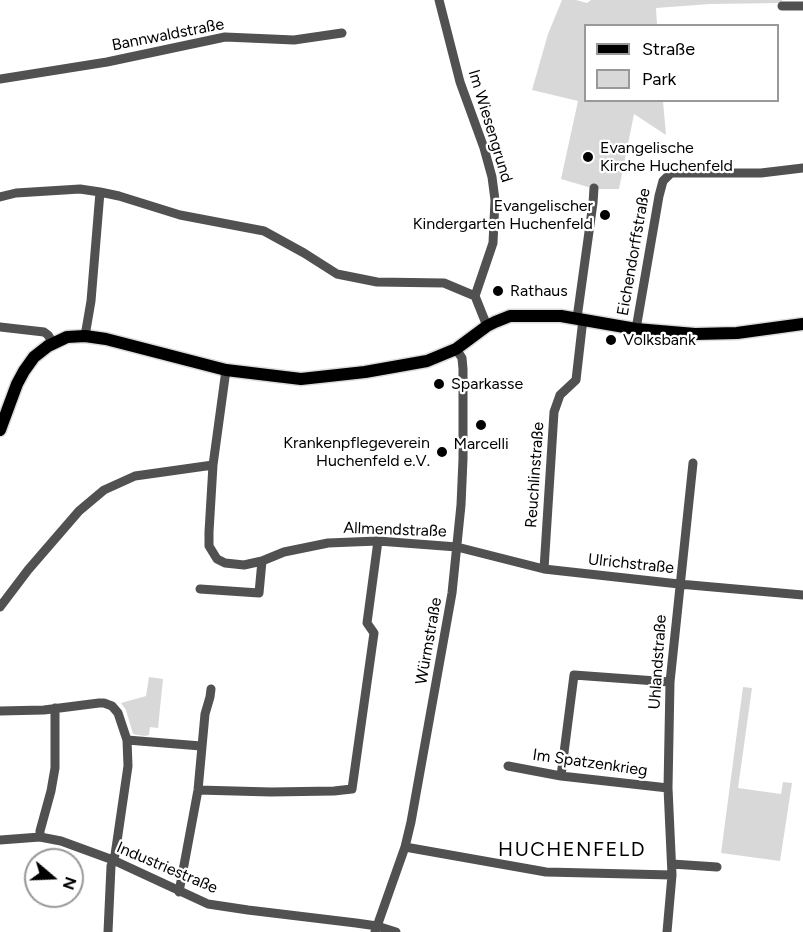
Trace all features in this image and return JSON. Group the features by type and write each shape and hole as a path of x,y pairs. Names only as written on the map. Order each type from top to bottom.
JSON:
{"main road":[{"path":"0,430 17,384 34,357 53,343 67,338 85,336 106,339 226,370 301,379 365,372 427,361 456,349 495,321 510,316 561,316 636,329 695,334 737,333 803,324"}],"street":[{"name":"Im Wiesengrund","path":"439,0 460,82 484,148 492,177 495,200 493,243 476,296"},
{"path":"782,6 803,6"},
{"name":"Bannwaldstraße","path":"0,79 107,62 225,38 294,40 342,33"},
{"name":"Eichendorffstraße","path":"636,329 658,196 663,181 671,173 761,173 803,168"},
{"name":"Reuchlinstraße","path":"544,569 554,412 560,395 576,380 594,188"},
{"path":"0,197 16,193 80,189 119,196 180,215 264,231 337,274 376,282 444,284 476,296 487,326"},
{"path":"85,336 91,301 99,192"},
{"path":"0,327 44,332 53,343"},
{"name":"Würmstraße","path":"376,929 405,847 418,791 458,547 463,459 463,369 462,358 456,349"},
{"name":"Allmendstraße","path":"226,370 213,465 209,546 217,559 225,563 244,565 284,552 328,543 378,541 458,547"},
{"name":"Uhlandstraße","path":"667,932 672,869 668,788 670,682 693,463"},
{"path":"0,607 28,570 79,511 104,490 135,476 213,465"},
{"path":"198,790 281,792 352,789 374,633 367,623 378,541"},
{"name":"Ulrichstraße","path":"458,547 544,569 803,595"},
{"path":"200,588 259,593 262,561"},
{"path":"561,776 574,675 670,682"},
{"path":"179,892 198,790 205,714 211,689"},
{"path":"0,711 24,711 99,703 112,706 117,710 127,740 128,766 115,855 111,866 108,932"},
{"path":"40,837 55,768 55,708"},
{"path":"127,740 201,746"},
{"name":"Im Spatzenkrieg","path":"507,766 561,776 668,788"},
{"name":"Industriestraße","path":"0,840 40,837 61,841 113,860 208,904 396,932"},
{"path":"405,847 546,872 717,867"}],"green space":[{"path":"562,0 587,3 591,0 782,0 782,3 710,4 656,8 657,24 584,24 584,102 663,102 666,135 634,114 619,189 595,189 561,179 578,101 532,90 548,34"},
{"path":"149,677 163,679 158,728 150,727 149,735 145,736 133,734 126,710 121,703 146,696"},
{"path":"743,687 752,688 738,788 781,794 783,782 792,783 780,861 721,853"}],"place":[{"name":"Evangelische Kirche Huchenfeld","path":"588,157"},
{"name":"Evangelischer Kindergarten Huchenfeld","path":"605,215"},
{"name":"Rathaus","path":"498,291"},
{"name":"Volksbank","path":"611,340"},
{"name":"Sparkasse","path":"439,384"},
{"name":"Marcelli","path":"481,425"},
{"name":"Krankenpflegeverein Huchenfeld e.V.","path":"442,452"}],"district":[{"name":"HUCHENFELD","path":"572,850"}]}
